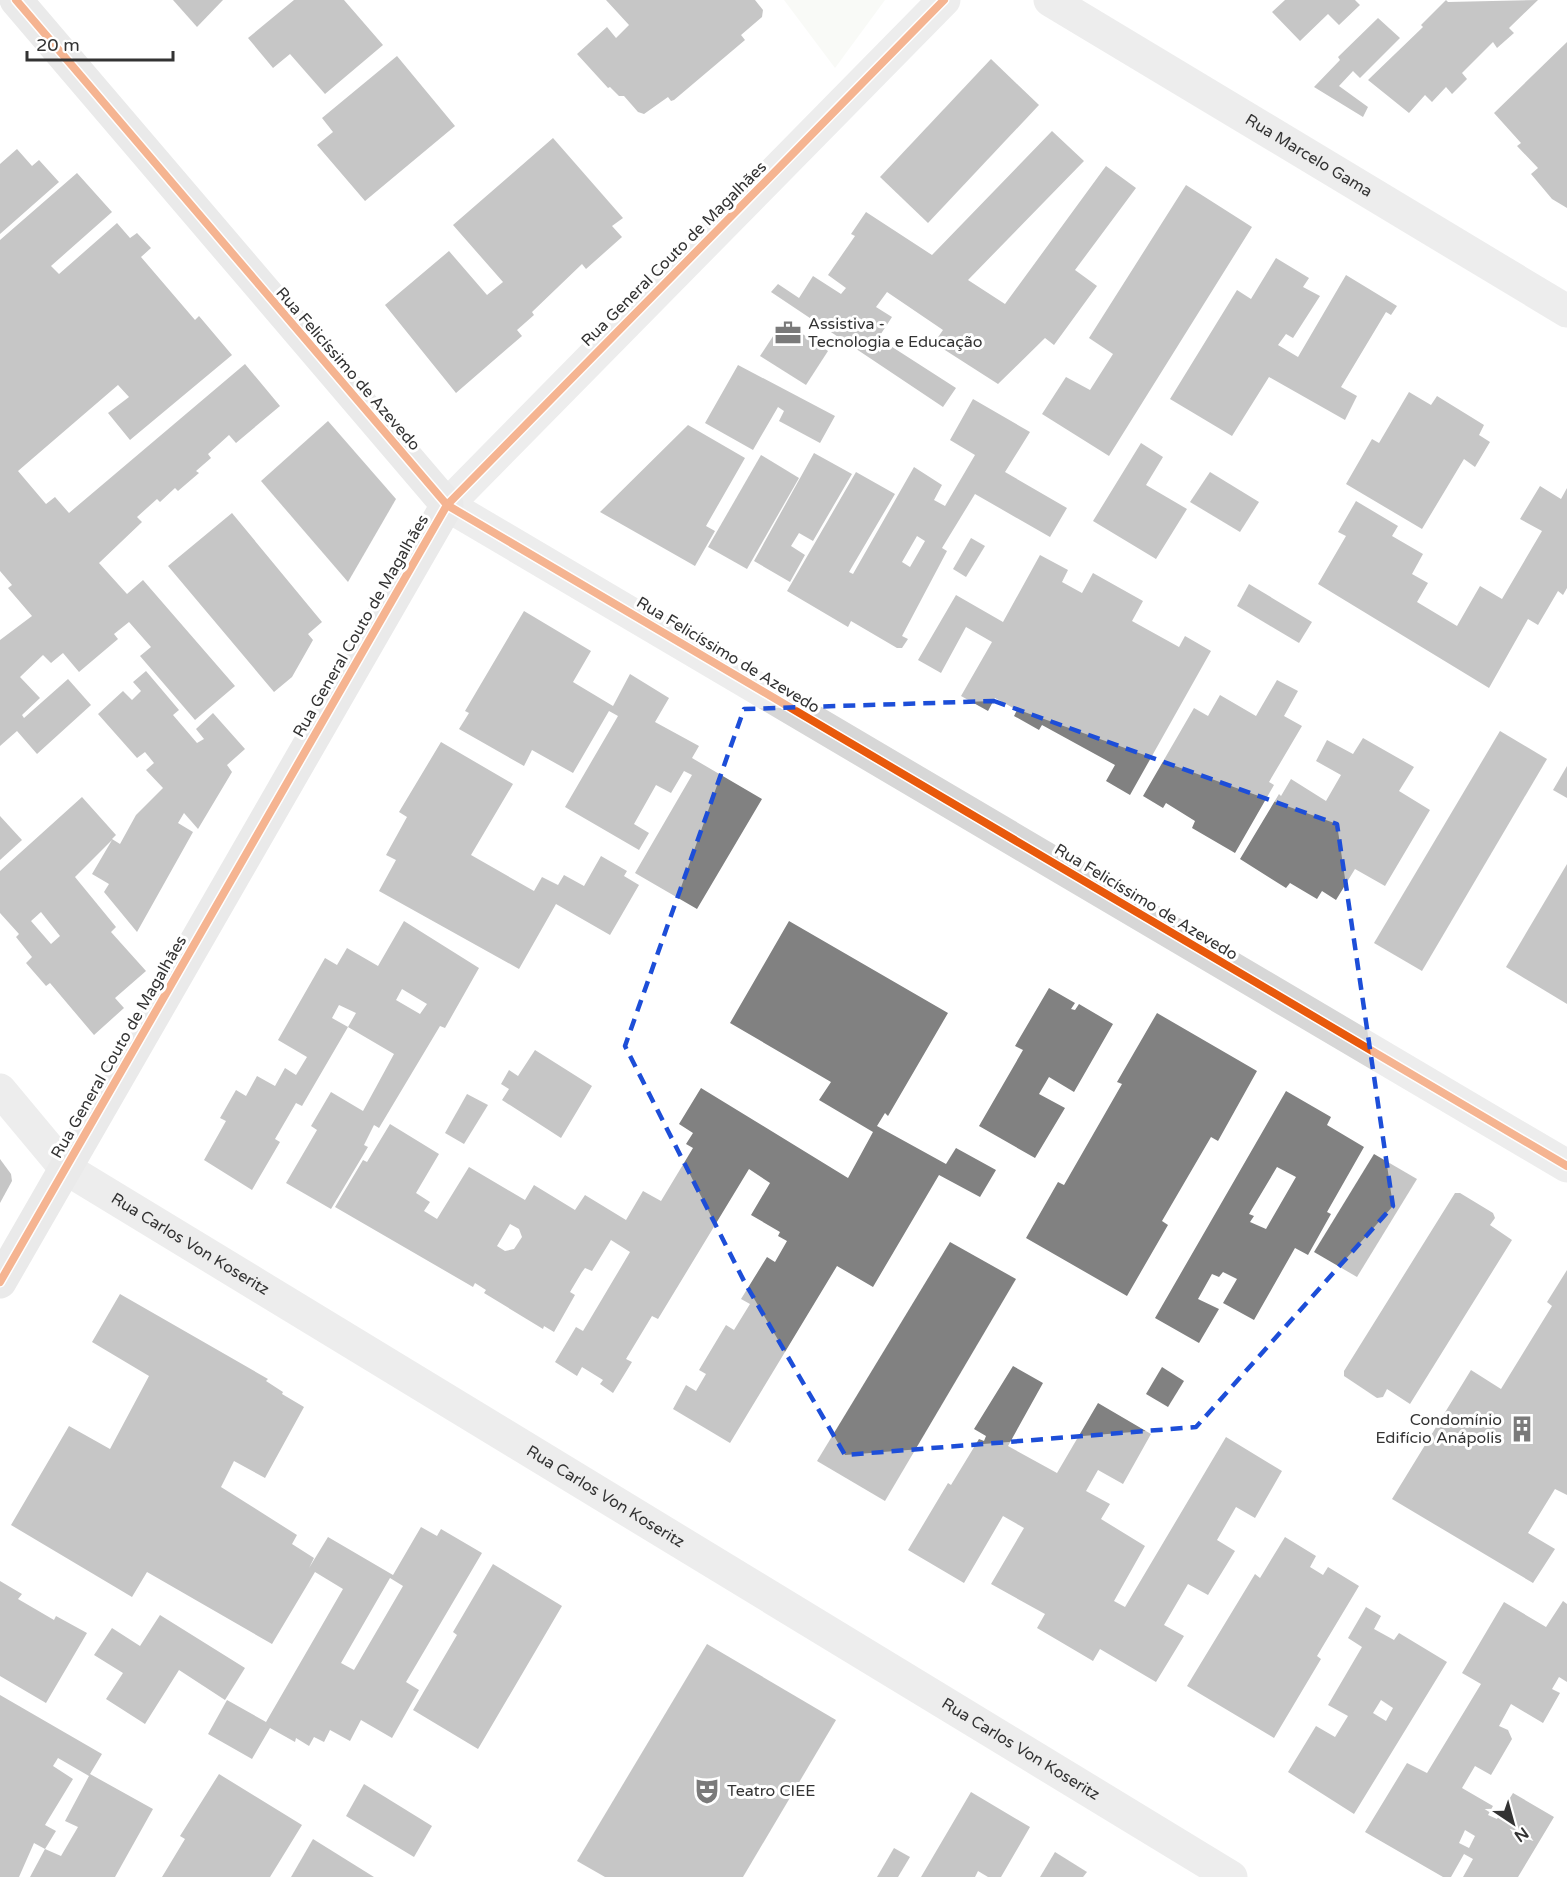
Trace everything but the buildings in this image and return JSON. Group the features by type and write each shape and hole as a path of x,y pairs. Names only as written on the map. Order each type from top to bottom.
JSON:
{"street":[{"name":"Rua Felicíssimo de Azevedo","path":"15,0 447,504 1567,1166"},
{"name":"Rua General Couto de Magalhães","path":"0,1282 447,504 944,0"},
{"name":"Rua Marcelo Gama","path":"1050,0 1567,311"},
{"name":"Rua Carlos Von Koseritz","path":"0,1090 65,1168 1231,1877"}],"highlighted area":[{"path":"994,701 1337,824 1393,1206 1196,1427 845,1455 745,1283 625,1046 744,709"}],"shaded area":[{"path":"784,0 885,0 835,68"}],"cycle path":[{"path":"16,0 447,505 1567,1166"},
{"path":"0,1282 447,505 944,0"}],"place":[{"name":"Assistiva - Tecnologia e Educação","path":"788,333"},
{"name":"Condomínio Edifício Anápolis","path":"1522,1429"},
{"name":"Teatro CIEE","path":"707,1791"}]}
